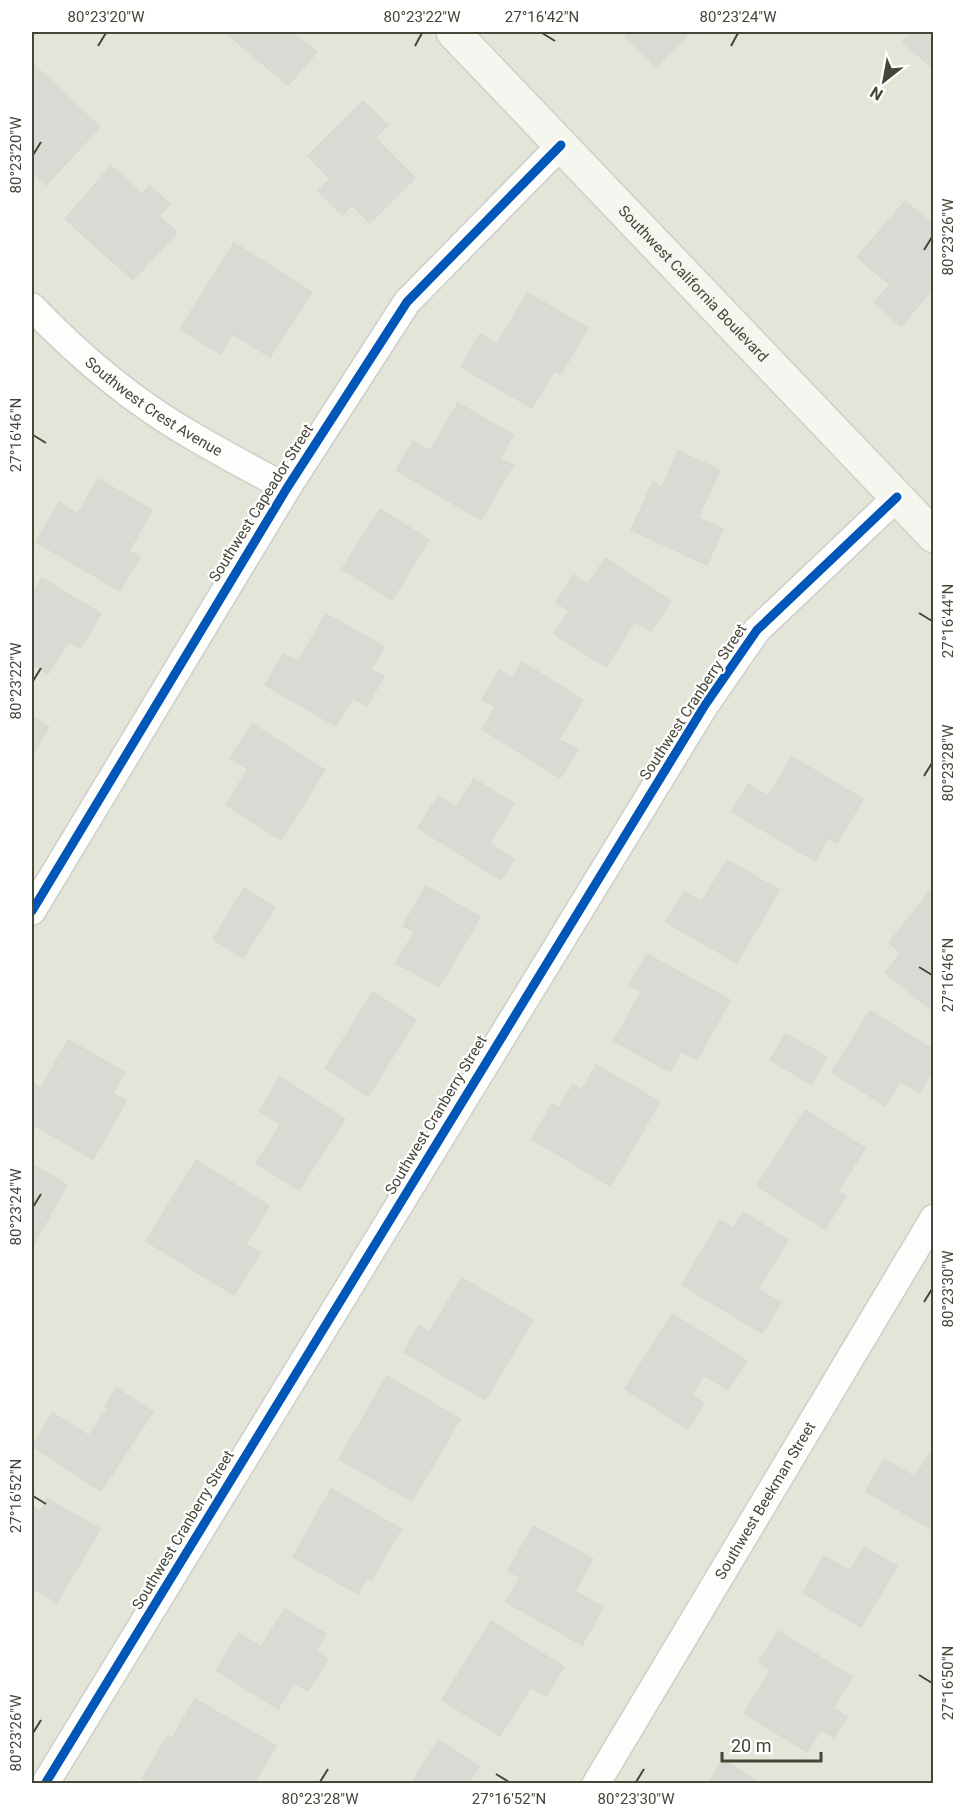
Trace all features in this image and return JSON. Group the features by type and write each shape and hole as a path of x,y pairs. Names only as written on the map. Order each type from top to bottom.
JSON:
{"street":[{"name":"Southwest California Boulevard","path":"453,32 933,536"},
{"name":"Southwest Capeador Street","path":"32,911 287,488 407,302 561,145"},
{"name":"Southwest Crest Avenue","path":"32,307 63,340 140,401 190,435 287,488"},
{"name":"Southwest Cranberry Street","path":"45,1784 727,671 757,630 897,497"},
{"name":"Southwest Beekman Street","path":"596,1784 933,1218"}],"shaded area":[{"path":"32,32 933,32 933,1783 32,1783"}],"building":[{"path":"225,32 292,32 317,52 288,85"},
{"path":"630,32 690,32 656,67 625,37"},
{"path":"913,32 934,32 934,69 903,42"},
{"path":"32,63 100,127 46,185 32,171"},
{"path":"363,101 388,125 375,138 415,178 370,223 352,205 342,215 318,191 330,179 308,156"},
{"path":"111,166 142,194 149,185 170,204 159,216 177,232 133,280 65,219"},
{"path":"905,201 934,225 934,288 901,326 874,303 890,285 857,257"},
{"path":"234,243 312,292 270,357 233,334 220,354 180,329"},
{"path":"527,293 588,328 561,374 555,370 532,408 461,367 480,334 497,344"},
{"path":"458,403 513,435 500,458 513,465 481,520 396,470 413,441 430,451"},
{"path":"678,451 720,470 698,518 723,529 707,565 631,530 653,482 662,487"},
{"path":"98,479 152,510 129,551 140,557 120,591 36,542 59,502 78,514"},
{"path":"380,509 429,540 392,600 342,569"},
{"path":"605,558 671,601 651,631 635,621 606,667 554,634 569,611 556,602 574,575 588,585"},
{"path":"42,578 101,614 80,648 69,641 48,674 32,664 32,595"},
{"path":"326,614 384,647 371,670 384,676 367,706 353,698 336,726 265,685 283,654 298,662"},
{"path":"522,662 583,700 559,739 578,750 560,778 482,729 495,707 482,699 500,670 512,678"},
{"path":"32,716 49,727 32,755"},
{"path":"252,724 325,770 281,840 226,805 248,769 230,758"},
{"path":"792,757 863,799 837,843 828,838 815,861 732,812 748,784 768,796"},
{"path":"474,779 514,804 489,843 514,859 501,880 418,828 438,796 456,807"},
{"path":"727,860 779,890 737,963 666,922 684,892 702,902"},
{"path":"426,886 480,917 439,987 396,963 414,932 403,926"},
{"path":"244,888 275,907 243,958 213,939"},
{"path":"930,891 934,894 933,1011 885,973 901,953 889,943"},
{"path":"647,954 730,1000 697,1060 681,1051 670,1072 614,1041 641,992 629,985"},
{"path":"373,992 416,1020 368,1096 325,1068"},
{"path":"870,1011 934,1050 934,1069 919,1093 900,1081 885,1106 832,1072"},
{"path":"786,1034 827,1057 811,1084 770,1060"},
{"path":"68,1040 125,1072 113,1093 126,1101 93,1159 32,1124 32,1082 41,1088"},
{"path":"596,1065 660,1102 610,1186 532,1139 552,1104 559,1108 573,1085 582,1090"},
{"path":"280,1077 345,1119 299,1190 256,1163 281,1124 259,1111"},
{"path":"805,1110 865,1148 838,1191 846,1196 825,1229 757,1186"},
{"path":"196,1160 269,1206 246,1244 260,1253 234,1295 146,1241"},
{"path":"32,1164 67,1185 32,1247"},
{"path":"743,1212 788,1240 758,1289 781,1303 762,1333 682,1285 720,1220 734,1228"},
{"path":"462,1278 533,1320 485,1400 404,1352 419,1325 430,1332"},
{"path":"672,1314 747,1361 728,1390 704,1375 691,1395 704,1403 688,1429 625,1389"},
{"path":"387,1376 460,1419 412,1501 339,1459"},
{"path":"116,1388 153,1412 101,1491 32,1446 53,1413 89,1436 108,1408 105,1406"},
{"path":"934,1447 934,1531 866,1491 884,1459 915,1477"},
{"path":"331,1489 401,1529 371,1580 367,1578 358,1594 293,1557"},
{"path":"47,1499 100,1529 57,1602 32,1588 32,1507 40,1512"},
{"path":"533,1526 593,1559 575,1591 603,1607 582,1645 506,1602 520,1577 508,1571"},
{"path":"864,1547 897,1566 861,1627 803,1593 824,1556 850,1571"},
{"path":"285,1609 326,1634 316,1651 328,1659 308,1691 294,1683 278,1709 216,1670 239,1633 261,1647"},
{"path":"491,1621 564,1667 546,1696 531,1687 500,1736 442,1700"},
{"path":"778,1631 852,1677 833,1708 847,1717 834,1737 821,1730 807,1752 744,1713 771,1670 759,1662"},
{"path":"195,1699 276,1746 254,1784 152,1784 143,1778 168,1735 172,1738"},
{"path":"438,1740 479,1766 468,1784 411,1784"},
{"path":"723,1760 756,1781 755,1784 708,1784"}],"cycle path":[{"path":"32,911 287,488 407,302 561,145"},
{"path":"45,1784 705,705 757,630 897,497"}]}
